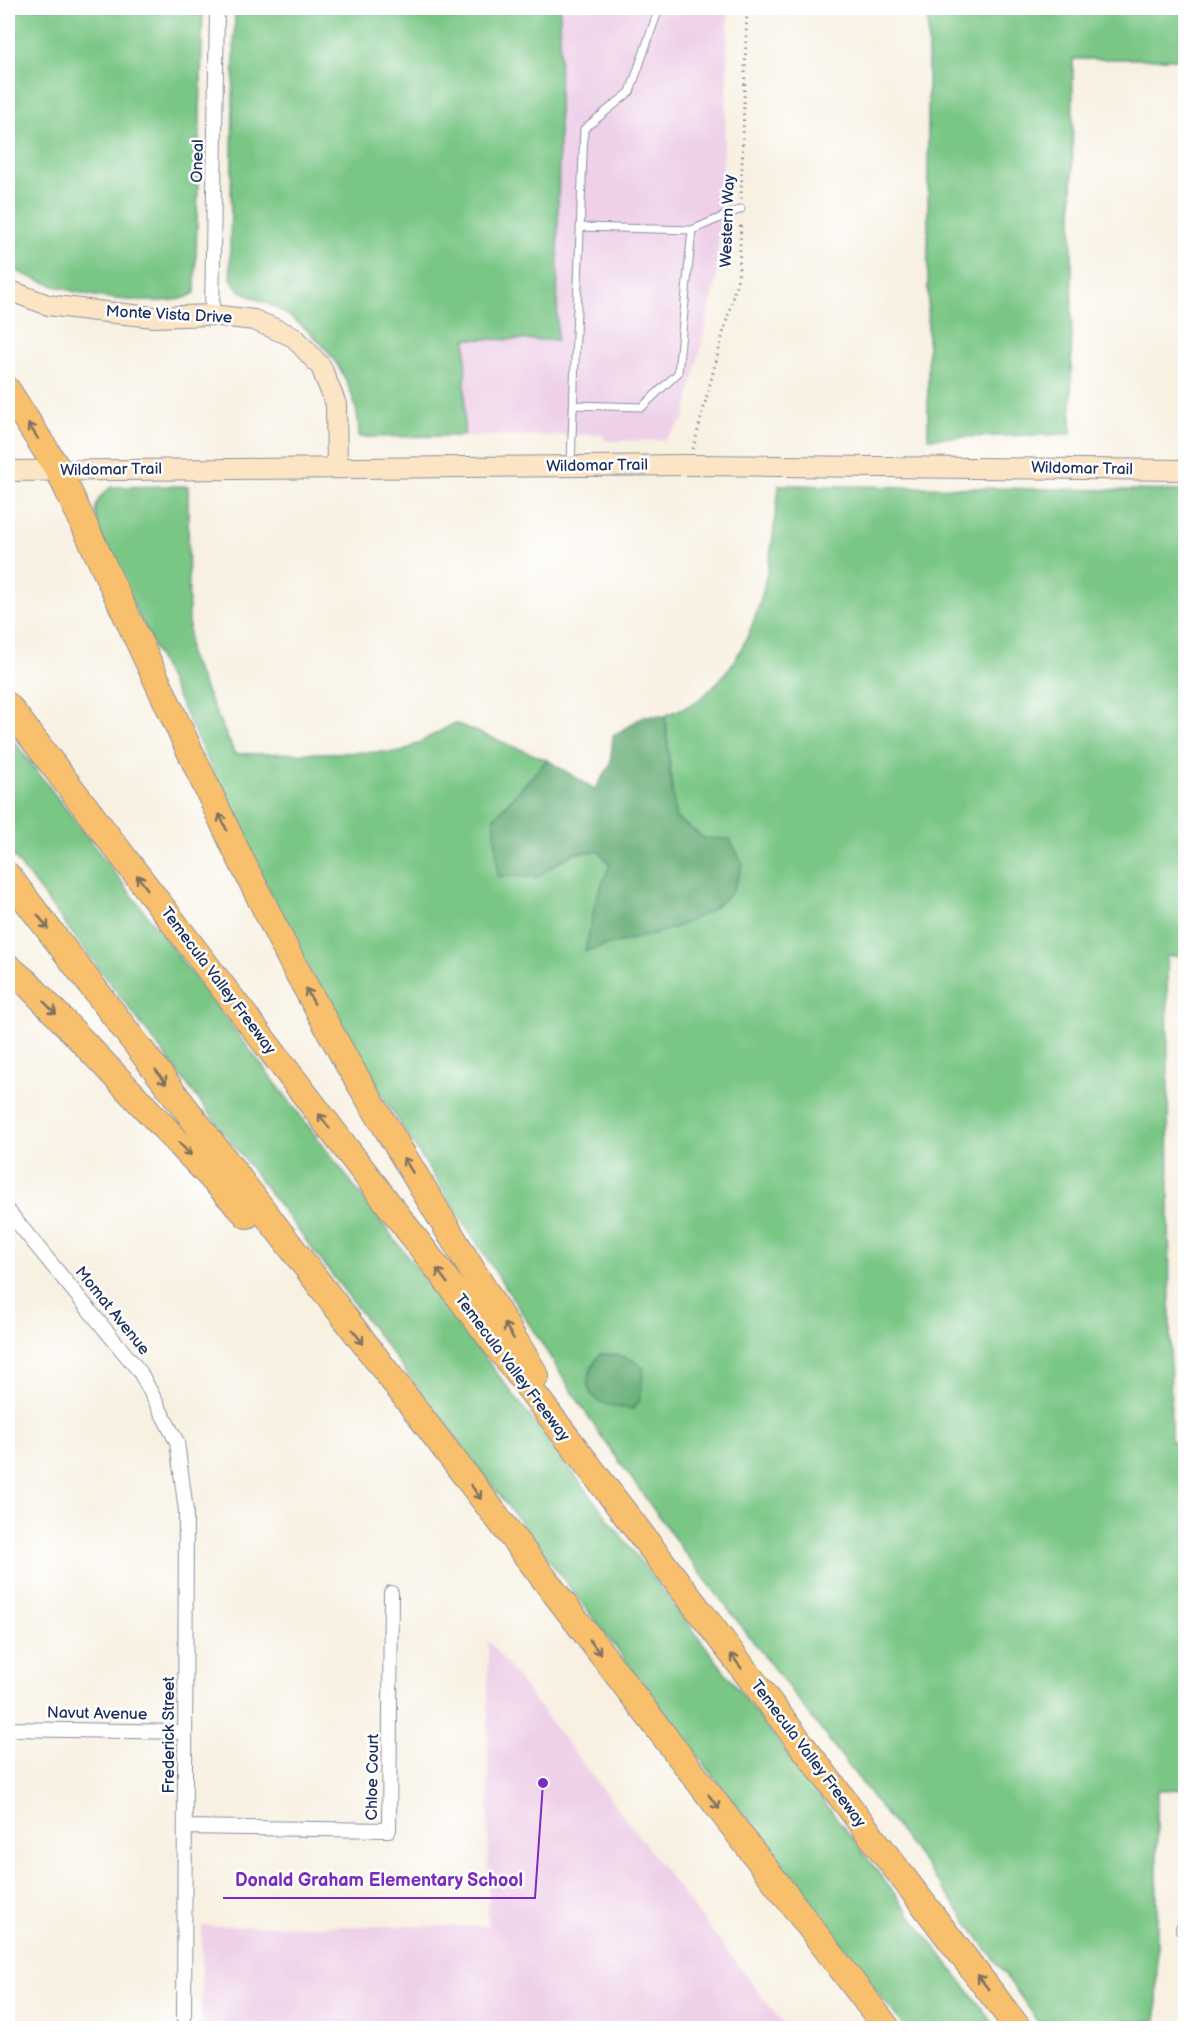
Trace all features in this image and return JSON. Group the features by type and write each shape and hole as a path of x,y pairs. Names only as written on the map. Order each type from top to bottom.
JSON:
{"highway":[{"path":"8,391 59,471 236,850 293,964 353,1073 605,1489"},
{"name":"Temecula Valley Freeway","path":"8,706 1018,2028"},
{"path":"8,876 887,2028"},
{"path":"8,968 27,983 332,1303"}],"main road":[{"name":"Monte Vista Drive","path":"8,290 48,304 96,311 154,316 212,315 254,320 294,337 321,367 336,404 337,468"},
{"name":"Wildomar Trail","path":"8,471 689,465 1185,470"}],"street":[{"name":"Oneal","path":"212,315 217,8"},
{"name":"Momat Avenue","path":"8,1211 140,1371 177,1442"},
{"name":"Frederick Street","path":"177,1442 186,1511 184,2027"},
{"name":"Chloe Court","path":"185,1827 389,1830 392,1593"},
{"name":"Navut Avenue","path":"8,1729 185,1732"}],"lane":[{"path":"571,466 584,129 630,92 659,8"},
{"path":"580,226 692,230 741,209"},
{"path":"574,405 642,407 678,373 692,230"},
{"path":"184,2027 227,2028"}],"path":[{"name":"Western Way","path":"689,465 739,273 747,8"}],"shaded area":[{"path":"560,8 728,8 727,95 716,280 684,420 664,440 605,441 603,435 464,436 466,339 557,339"},
{"path":"488,1640 786,2028 201,2028 202,1926 488,1926"},
{"path":"1157,2020 1157,2028 1116,2028 1110,2021"}],"green space":[{"path":"8,8 203,8 195,293 169,301 106,298 40,281 8,267"},
{"path":"235,8 560,8 557,340 466,339 464,436 359,437 353,398 346,379 324,347 295,320 246,294 234,285 231,276 230,252"},
{"path":"928,8 1185,8 1185,59 1073,59 1071,434 928,438"},
{"path":"779,485 1185,491 1186,956 1167,956 1171,1442 1186,1442 1186,1789 1157,1790 1157,2020 1111,2021 1116,2028 1043,2028 945,1891 682,1549 599,1433 367,1072 311,974 99,532 95,511 99,498 111,487 188,486 189,654 235,754 402,752 455,723 547,760 494,818 536,877 573,853 600,851 610,865 596,900 586,951 625,939 704,838 676,818 665,716 698,700 720,680 737,657 750,631 767,573"},
{"path":"644,716 665,716 676,818 704,838 730,839 743,864 730,894 715,907 698,917 662,932 585,951 596,900 610,865 599,851 573,853 536,877 498,876 494,818 547,760 595,789 610,766 613,736"},
{"path":"8,733 997,2028 905,2028 8,849"},
{"path":"600,1354 624,1357 644,1369 640,1400 633,1409 608,1405 592,1395 588,1387 588,1378"}],"place":[{"name":"Donald Graham Elementary School","path":"543,1783"}]}
